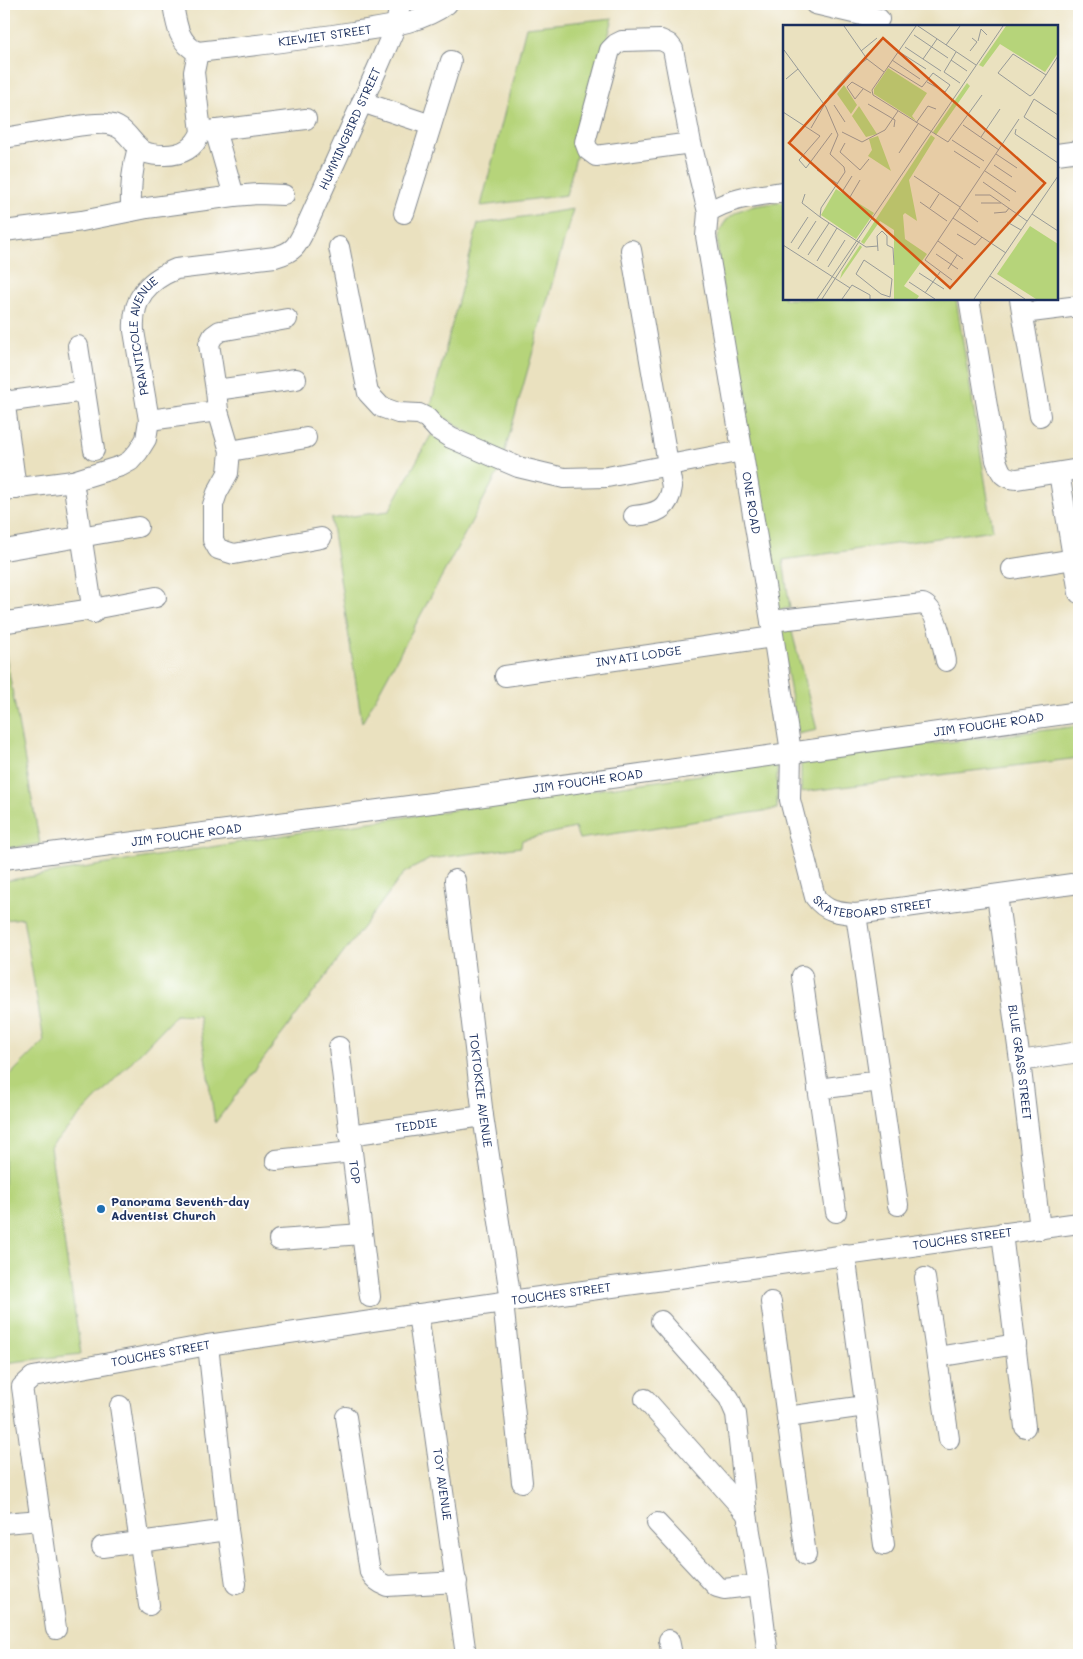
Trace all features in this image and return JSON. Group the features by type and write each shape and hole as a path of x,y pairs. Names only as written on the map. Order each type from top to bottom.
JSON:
{"street":[{"path":"174,4 177,28 190,48 198,52 194,72 208,131 234,196"},
{"name":"HUMMINGBIRD STREET","path":"293,250 305,229 396,25 400,4"},
{"name":"KIEWIET STREET","path":"198,52 302,40 396,25 427,15 446,4"},
{"path":"815,4 880,16"},
{"name":"ONE ROAD","path":"690,143 596,156 588,150 584,142 610,50 616,44 622,41 661,40 669,44 673,49 690,143 708,212 706,236 708,252 791,752"},
{"path":"404,213 451,61"},
{"path":"362,102 431,124"},
{"path":"4,138 76,126 106,124 114,125 121,129 138,147 153,155 177,155 185,152 208,131 306,119"},
{"path":"131,211 130,189 132,170 138,147"},
{"path":"1058,154 1079,151"},
{"path":"708,212 732,200 783,192"},
{"path":"4,231 82,221 131,211 234,196 258,194 284,195"},
{"path":"339,247 368,393 381,407 398,413 420,414 427,418 436,429 451,438 518,466 564,478 607,477 742,452"},
{"name":"PRANTICOLE AVENUE","path":"10,490 73,481 110,470 130,461 143,446 149,420 134,331 134,318 136,305 147,288 163,274 176,269 275,257 293,250"},
{"path":"631,250 672,487 670,498 665,506 646,515 634,516"},
{"path":"969,300 996,460 1000,470 1005,477 1010,479 1079,469"},
{"path":"1040,416 1022,306 1079,306"},
{"path":"287,320 220,331 213,336 209,344 218,411 230,451 228,473 217,493 213,506 213,540 218,549 234,554 321,538"},
{"path":"78,346 94,450"},
{"path":"216,390 296,379"},
{"path":"4,402 85,392"},
{"path":"4,398 10,490"},
{"path":"149,420 218,411"},
{"path":"230,451 306,438"},
{"path":"1059,473 1079,592"},
{"path":"73,481 93,611"},
{"path":"4,550 138,527"},
{"path":"1012,569 1074,559"},
{"path":"7,622 93,611 156,597"},
{"name":"INYATI LODGE","path":"505,676 923,604 931,611 938,627 946,661"},
{"name":"JIM FOUCHE ROAD","path":"4,859 470,798 1079,712"},
{"name":"SKATEBOARD STREET","path":"791,752 790,800 815,897 830,910 856,914 1079,883"},
{"name":"JIM FOUCHE ROAD","path":"4,866 96,848"},
{"name":"TOKTOKKIE AVENUE","path":"456,880 483,1116 507,1301 522,1482"},
{"name":"BLUE GRASS STREET","path":"996,895 1020,1061 1040,1229"},
{"path":"856,914 898,1206"},
{"path":"802,976 836,1212"},
{"name":"TOP","path":"339,1047 370,1297"},
{"path":"1020,1061 1079,1052"},
{"path":"818,1089 880,1081"},
{"name":"TEDDIE","path":"276,1160 483,1116"},
{"name":"TOUCHES STREET","path":"41,1520 22,1387 33,1378 208,1345 507,1301 1079,1223"},
{"path":"1002,1233 1026,1427"},
{"path":"279,1240 362,1234"},
{"path":"844,1254 884,1545"},
{"path":"925,1278 949,1439"},
{"path":"771,1302 806,1555"},
{"name":"TOY AVENUE","path":"418,1314 466,1655"},
{"path":"661,1321 729,1398 736,1414 747,1514 768,1655"},
{"path":"937,1357 1016,1344"},
{"path":"208,1345 228,1530 236,1584"},
{"path":"645,1399 747,1514"},
{"path":"120,1406 149,1605"},
{"path":"787,1417 865,1406"},
{"path":"346,1418 370,1572 374,1578 387,1586 457,1582"},
{"path":"4,1523 41,1520 56,1629"},
{"path":"657,1523 717,1587 724,1589 759,1585"},
{"path":"102,1547 228,1530"}],"green space":[{"path":"613,18 566,195 481,206 526,27"},
{"path":"783,202 783,300 956,300 993,530 783,560 790,608 778,610 719,266 718,242 719,234 724,224 737,212 755,206"},
{"path":"573,209 504,454 430,409 478,224"},
{"path":"431,435 500,469 362,723 331,519 389,511"},
{"path":"791,628 817,730 798,734 780,630"},
{"path":"4,645 40,844 4,849"},
{"path":"1079,726 1079,758 801,792 801,760"},
{"path":"777,764 777,809 579,839 575,828 522,840 521,847 430,859 404,873 215,1123 199,1016 176,1015 50,1147 81,1354 4,1363 4,1081 44,1041 23,918 4,920 4,881 321,829"}],"place":[{"name":"Panorama Seventh-day Adventist Church","path":"101,1209"}]}
